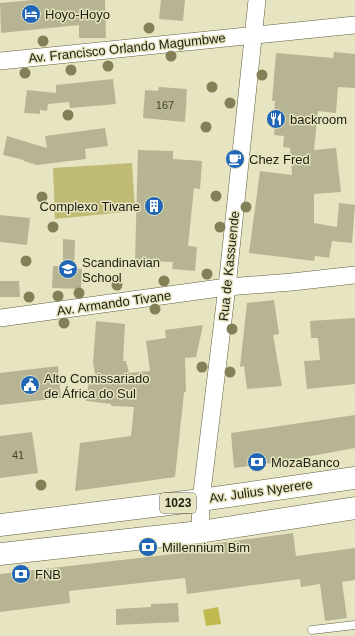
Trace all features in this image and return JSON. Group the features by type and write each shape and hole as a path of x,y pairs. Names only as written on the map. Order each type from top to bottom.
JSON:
{"main road":[{"name":"Av. Julius Nyerere","path":"0,525 201,500 355,478"},
{"name":"1023","path":"0,554 200,532 355,508"}],"street":[{"name":"Rua de Kassuende","path":"200,532 201,500 227,287 257,0"},
{"name":"Av. Francisco Orlando Magumbwe","path":"0,61 355,25"},
{"name":"Av. Armando Tivane","path":"0,318 227,287 355,275"}],"lane":[{"path":"312,630 355,625"}],"shaded area":[{"path":"132,163 135,211 55,219 53,168"},
{"path":"218,607 221,624 206,626 203,610"}],"building":[{"path":"33,0 105,0 106,38 79,38 79,25 1,33 0,3"},
{"path":"161,0 185,0 183,21 159,19"},
{"path":"334,52 355,54 355,88 338,87 336,113 318,111 314,150 336,148 341,192 314,194 314,223 337,227 339,203 355,205 352,243 332,241 329,258 315,256 314,261 249,253 260,171 292,175 290,148 283,147 284,136 274,135 275,127 273,126 275,101 272,101 276,53 333,58"},
{"path":"113,79 116,104 70,108 69,102 48,104 47,111 40,110 40,114 24,113 27,90 56,93 56,85"},
{"path":"159,87 187,89 185,122 143,118 145,90 158,91"},
{"path":"105,128 108,146 85,149 86,159 37,165 3,155 7,136 47,148 45,136"},
{"name":"Complexo Tivane","path":"138,150 173,151 173,159 202,161 200,189 194,188 188,246 197,247 195,271 172,269 173,262 135,261"},
{"path":"0,215 30,218 27,245 0,242"},
{"path":"63,239 75,240 74,268 82,269 81,289 52,288 53,266 63,266"},
{"path":"0,281 19,281 20,297 0,297"},
{"path":"274,300 279,334 273,335 282,386 247,389 244,366 240,367 247,303"},
{"path":"355,318 355,384 307,389 304,361 320,360 318,338 311,338 310,321"},
{"path":"96,321 125,324 123,361 126,361 129,373 150,371 146,341 166,338 165,330 203,325 196,357 185,358 186,391 184,393 175,477 75,491 80,443 131,436 134,407 111,406 111,404 86,401 89,381 97,382 93,364"},
{"name":"Alto Comissariado de África do Sul","path":"58,366 61,398 0,405 0,373"},
{"path":"355,415 355,448 284,461 234,468 231,433"},
{"name":"Alto Comissariado de África do Sul","path":"32,432 38,473 0,478 0,436"},
{"path":"293,533 296,556 355,548 355,580 342,582 347,618 325,621 320,584 301,587 300,579 187,594 185,578 69,591 70,603 0,612 0,574 182,553 181,548"},
{"path":"178,603 179,622 116,625 116,609 151,607 151,604"}],"place":[{"name":"Hoyo-Hoyo","path":"31,14"},
{"name":"backroom","path":"276,119"},
{"name":"Chez Fred","path":"235,159"},
{"name":"Complexo Tivane","path":"154,206"},
{"name":"Scandinavian School","path":"68,269"},
{"name":"Alto Comissariado de África do Sul","path":"30,385"},
{"name":"MozaBanco","path":"257,462"},
{"name":"Millennium Bim","path":"148,547"},
{"name":"FNB","path":"21,574"}]}
